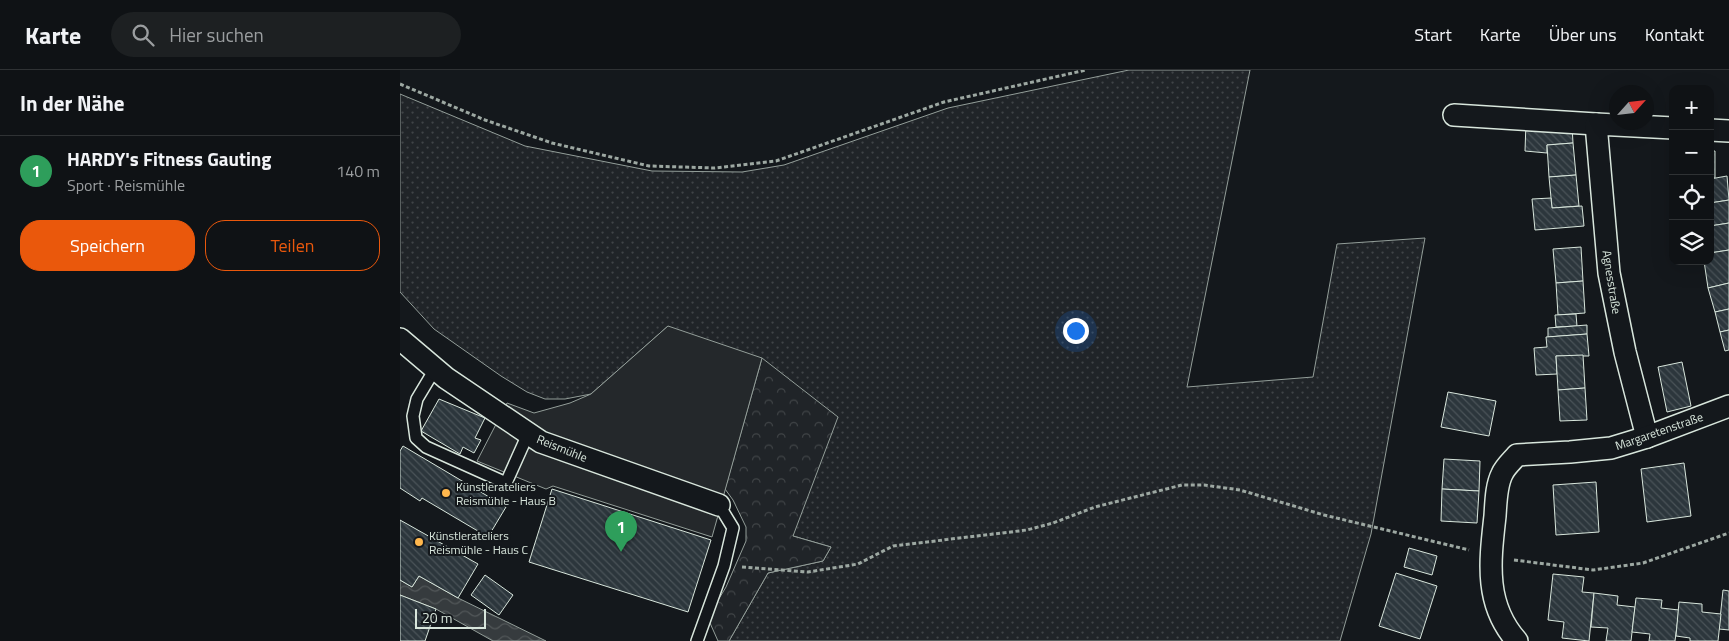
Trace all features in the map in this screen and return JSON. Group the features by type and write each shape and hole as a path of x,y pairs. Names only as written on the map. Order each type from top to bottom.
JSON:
{"street":[{"path":"1454,115 1669,128"},
{"name":"Agnesstraße","path":"1596,124 1609,274 1625,352 1647,437"},
{"path":"1714,130 1729,131"},
{"name":"Reismühle","path":"400,339 446,378 541,442 719,505"},
{"name":"Margaretenstraße","path":"1517,641 1498,613 1492,589 1491,557 1497,494 1502,474 1516,455 1610,448 1647,437 1729,406"}],"lane":[{"path":"435,369 418,398 413,416 416,438 426,448 506,483 528,434"},
{"path":"697,641 724,566 733,528 719,505"}],"path":[{"path":"400,84 485,120 552,143 649,166 715,168 776,161 944,102 1086,70"},
{"path":"743,567 808,572 858,564 893,546 1027,530 1053,523 1095,507 1182,484 1240,490 1324,515 1491,557 1593,570 1643,563 1729,533"}],"green space":[{"path":"1129,70 1250,70 1187,387 1313,377 1337,244 1425,238 1371,534 1340,641 729,641 768,573 823,561 831,547 793,536 668,326 591,394 565,399 545,399 527,392 501,376 434,329 400,292 400,94 525,146 652,171 742,172 784,165 948,108"},
{"path":"762,358 838,417 793,536 831,547 823,561 768,573 729,641 718,641 710,623 711,612 726,587 746,541 746,527 733,500 725,489"}],"shaded area":[{"path":"668,326 762,358 712,537 553,486 546,489 477,461 507,403 534,413 570,403 591,394"}],"water":[{"path":"419,576 458,598 546,641 493,641 436,609 400,595 400,580 412,587"}],"building":[{"path":"1526,122 1572,126 1573,143 1547,145 1547,153 1525,151"},
{"path":"1573,143 1576,175 1549,177 1547,145"},
{"path":"1714,151 1715,151 1714,178"},
{"path":"1576,175 1579,206 1552,208 1549,177"},
{"path":"1727,176 1729,200 1714,202 1714,178"},
{"path":"1551,198 1552,208 1582,206 1584,226 1535,230 1532,199"},
{"path":"1729,200 1729,223 1714,225 1714,202"},
{"path":"1729,223 1729,250 1714,252 1714,225"},
{"path":"1581,247 1583,281 1556,283 1553,249"},
{"path":"1729,250 1729,283 1708,288 1705,265 1714,265 1714,252"},
{"path":"1583,281 1585,313 1558,315 1556,283"},
{"path":"1729,283 1729,309 1715,312 1708,288"},
{"path":"1729,309 1729,330 1720,332 1715,312"},
{"path":"1576,314 1577,326 1556,327 1555,315"},
{"path":"1587,325 1587,334 1548,337 1548,328"},
{"path":"1729,330 1729,350 1725,351 1720,332"},
{"path":"1587,334 1589,356 1556,356 1557,374 1536,375 1534,348 1547,347 1546,337"},
{"path":"1583,355 1585,388 1558,390 1556,356"},
{"path":"1682,362 1691,406 1667,412 1658,367"},
{"path":"1585,388 1587,420 1560,421 1558,390"},
{"path":"1448,392 1496,401 1489,436 1441,427"},
{"path":"439,399 485,418 475,438 481,440 474,453 463,447 460,454 421,431"},
{"name":"Künstlerateliers Reismühle - Haus B","path":"403,446 506,507 488,537 422,498 420,501 400,488 400,451"},
{"path":"1444,459 1480,461 1479,491 1442,489"},
{"path":"1684,463 1691,516 1647,522 1641,469"},
{"path":"1596,482 1599,532 1556,535 1553,485"},
{"path":"552,489 711,540 688,612 529,562"},
{"path":"1442,489 1479,491 1477,523 1441,521"},
{"name":"Künstlerateliers Reismühle - Haus C","path":"400,520 478,564 458,598 419,576 412,587 400,580"},
{"path":"1409,548 1437,556 1432,575 1404,567"},
{"path":"1396,573 1437,586 1420,639 1379,626"},
{"path":"1553,574 1584,577 1582,592 1594,593 1589,641 1562,638 1564,622 1548,620"},
{"path":"485,575 513,595 499,615 471,595"},
{"path":"1723,590 1729,591 1729,630 1719,629"},
{"path":"1594,593 1618,596 1617,605 1635,607 1631,641 1606,641 1608,628 1591,627"},
{"path":"400,595 436,609 425,641 400,641"},
{"path":"1636,598 1662,600 1661,608 1679,610 1675,641 1649,641 1650,634 1632,632"},
{"path":"1679,602 1702,604 1702,612 1721,614 1718,641 1690,641 1690,638 1676,636"}],"place":[{"name":"Künstlerateliers Reismühle - Haus B","path":"446,493"},
{"name":"Künstlerateliers Reismühle - Haus C","path":"419,542"},
{"name":"HARDY's Fitness Gauting","path":"621,552"}]}
